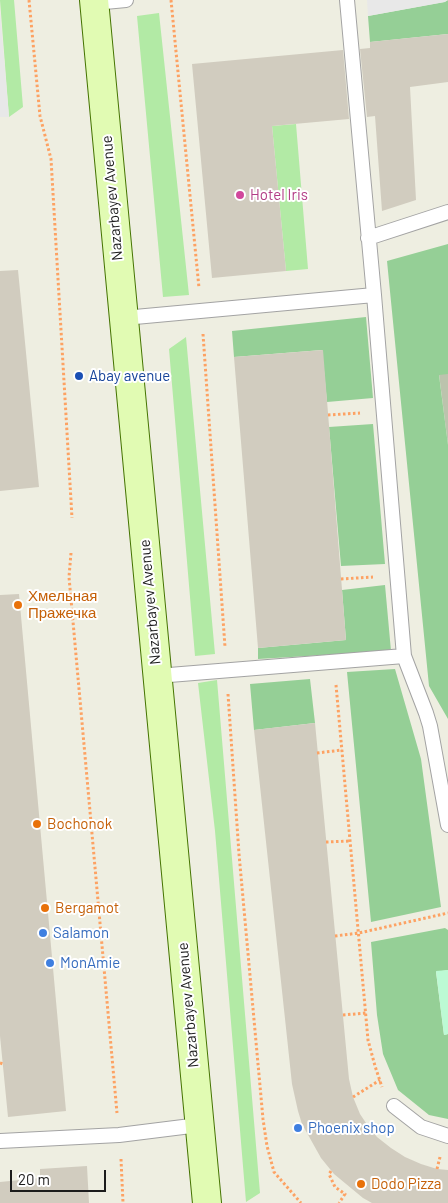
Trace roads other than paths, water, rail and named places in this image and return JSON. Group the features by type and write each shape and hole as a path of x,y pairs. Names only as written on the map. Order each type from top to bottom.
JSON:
{"main road":[{"name":"Nazarbayev Avenue","path":"94,1 207,1203"}],"lane":[{"path":"94,1 126,0"},
{"path":"347,0 404,656 430,726 448,825"},
{"path":"368,238 448,212"},
{"path":"124,318 374,295"},
{"path":"157,676 404,656"},
{"path":"394,1106 421,1127 448,1136"},
{"path":"0,1141 119,1135 199,1125"}],"place":[{"name":"Hotel Iris","path":"240,195"},
{"name":"Abay avenue","path":"79,376"},
{"name":"Хмельная Пражечка","path":"18,605"},
{"name":"Bochonok","path":"37,824"},
{"name":"Bergamot","path":"45,908"},
{"name":"Salamon","path":"43,933"},
{"name":"MonAmie","path":"50,963"},
{"name":"Phoenix shop","path":"298,1128"},
{"name":"Dodo Pizza","path":"361,1184"}]}
